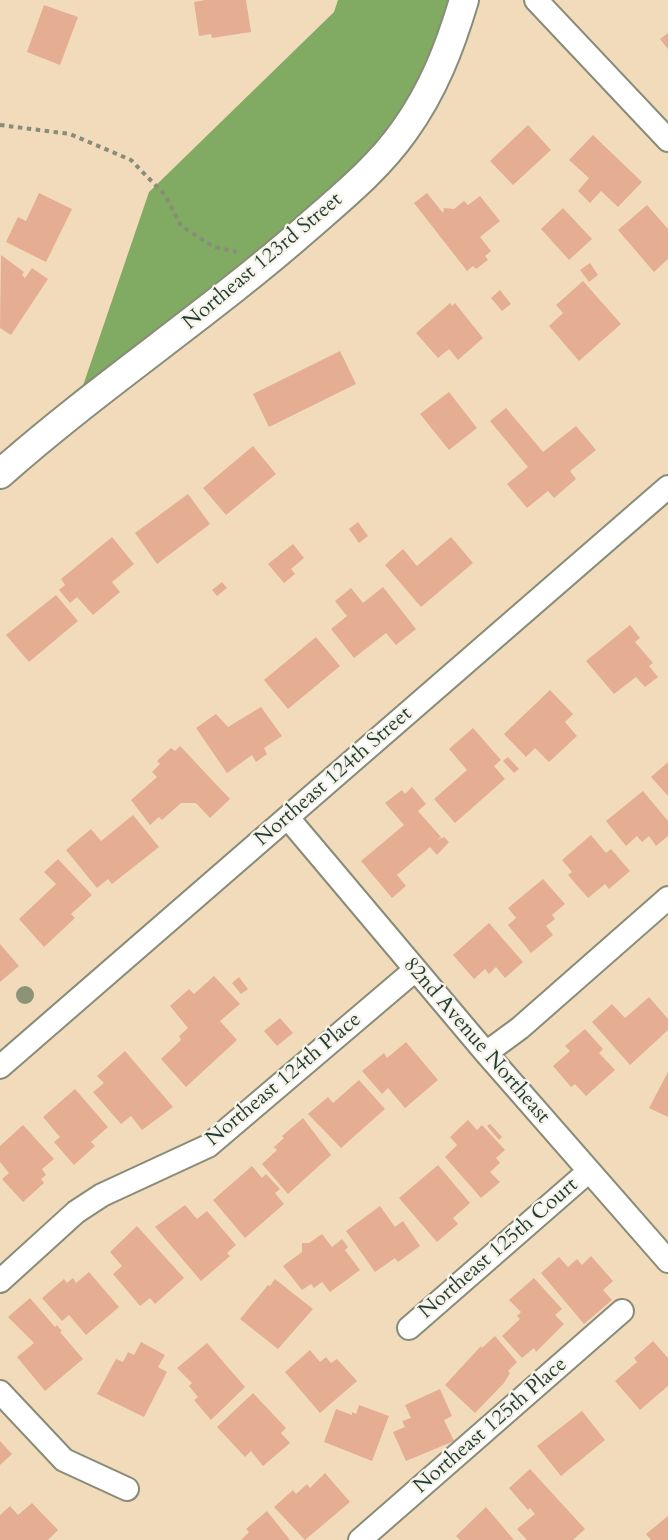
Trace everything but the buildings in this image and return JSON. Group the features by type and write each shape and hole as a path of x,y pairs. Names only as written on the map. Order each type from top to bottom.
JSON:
{"street":[{"name":"Northeast 123rd Street","path":"0,474 253,275 368,173 404,132 432,87 454,34 464,0"},
{"path":"536,0 668,140"},
{"name":"Northeast 124th Street","path":"0,1067 668,487"},
{"name":"82nd Avenue Northeast","path":"288,818 486,1053 668,1261"},
{"path":"486,1053 520,1028 668,898"},
{"name":"Northeast 124th Place","path":"0,1281 76,1212 102,1195 208,1146 415,970"},
{"name":"Northeast 125th Court","path":"410,1328 589,1171"},
{"name":"Northeast 125th Place","path":"360,1540 622,1311"},
{"path":"0,1392 64,1461 127,1489"}],"path":[{"path":"0,125 70,134 131,160 165,195 181,226 214,247 236,252 253,275"}],"green space":[{"path":"338,0 464,0 404,132 73,415 149,192 334,12"}]}
